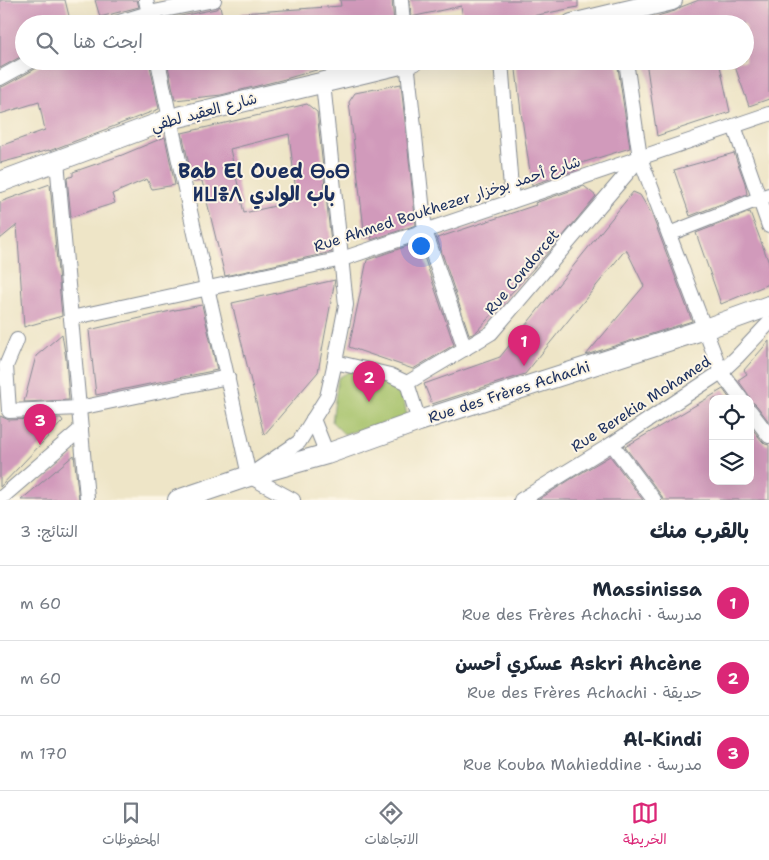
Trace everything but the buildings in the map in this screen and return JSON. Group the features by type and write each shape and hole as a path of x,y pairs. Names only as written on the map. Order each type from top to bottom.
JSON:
{"street":[{"path":"148,12 214,0"},
{"path":"401,0 402,15"},
{"path":"628,15 672,0"},
{"path":"0,78 15,70"},
{"path":"160,70 249,476 293,500"},
{"name":"شارع العقيد لطفي","path":"0,182 170,119 375,70"},
{"path":"410,70 425,231 466,349"},
{"path":"502,70 512,201"},
{"path":"627,70 640,158 721,372 738,395"},
{"path":"249,476 299,442 327,397 346,305 323,82"},
{"name":"Rue Ahmed Boukhezer شارع أحمد بوخزار","path":"71,318 342,259 769,114"},
{"path":"734,126 764,197 769,226"},
{"name":"Rue Condorcet","path":"408,382 492,333 640,158"},
{"path":"58,161 87,498"},
{"path":"669,234 764,197"},
{"name":"Rue des Frères Achachi","path":"178,500 249,476 327,454 418,421 704,329 769,306"},
{"name":"Rue Berekia Mohamed","path":"521,500 612,444 721,372 769,323"},
{"path":"17,340 6,366 9,411 79,408 228,377"},
{"path":"335,362 390,375 408,382 418,421"},
{"path":"754,416 769,436"},
{"path":"313,419 327,454"},
{"path":"0,499 81,429"},
{"path":"612,444 654,500"}],"green space":[{"path":"352,370 383,377 402,388 407,417 344,434 332,422 338,378"}],"place":[{"name":"Massinissa","path":"524,366"},
{"name":"Askri Ahcène عسكري أحسن","path":"369,402"},
{"name":"Al-Kindi","path":"40,445"}],"district":[{"name":"Bab El Oued ⴱⴰⴱ ⵍⵡⴻⴷ باب الوادي","path":"264,182"}]}
